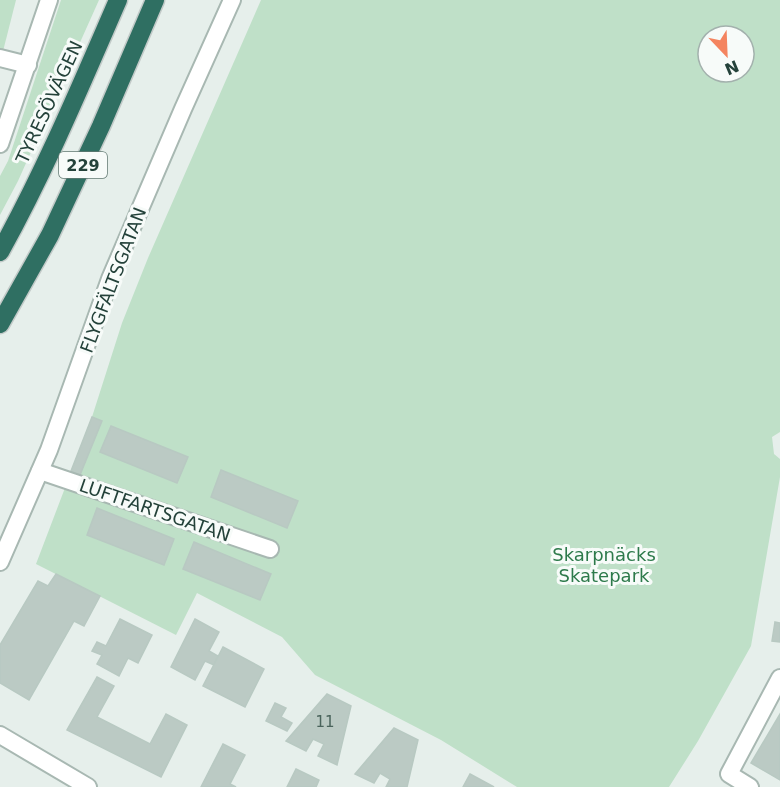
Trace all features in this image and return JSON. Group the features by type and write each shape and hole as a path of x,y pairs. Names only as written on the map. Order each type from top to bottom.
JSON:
{"highway":[{"name":"TYRESÖVÄGEN","path":"0,252 18,220 72,105 118,0"},
{"name":"229","path":"0,324 50,235 101,126 155,0"}],"street":[{"path":"0,144 49,0"},
{"name":"FLYGFÄLTSGATAN","path":"0,562 40,471 110,279 232,0"},
{"path":"0,58 28,65"},
{"name":"LUFTFARTSGATAN","path":"40,471 270,549"},
{"path":"750,787 729,774 780,678"},
{"path":"0,735 88,787"}],"green space":[{"path":"0,0 16,0 0,63"},
{"path":"61,0 99,0 18,181 0,215 0,176 8,161"},
{"name":"Skarpnäcks Skatepark","path":"261,0 780,0 780,432 772,437 774,454 780,459 780,477 751,646 698,741 669,787 517,787 441,740 315,675 282,637 197,593 176,635 36,564 92,417 122,323 148,258"}],"building":[{"path":"92,417 102,421 80,475 71,471"},
{"path":"111,426 188,457 177,483 100,452"},
{"path":"221,470 298,501 287,528 211,497"},
{"path":"97,508 174,539 164,565 87,535"},
{"path":"194,542 271,574 260,600 183,569"},
{"path":"56,574 100,596 84,626 74,621 29,700 0,683 0,645 38,581 48,586"},
{"path":"120,619 152,635 138,663 128,658 119,676 97,664 102,655 92,651 97,642 106,646"},
{"path":"195,619 219,632 209,651 218,656 214,665 205,661 195,680 171,667"},
{"path":"775,622 780,623 780,642 772,641"},
{"path":"223,647 264,669 245,707 203,686"},
{"path":"97,677 114,686 97,717 150,744 166,714 187,725 161,777 67,730"},
{"path":"327,694 351,706 337,765 318,756 324,744 313,739 306,751 286,741"},
{"path":"275,703 286,708 281,717 292,723 287,731 266,721"},
{"path":"780,714 780,780 751,763"},
{"path":"394,728 418,740 407,787 386,787 390,779 380,773 374,783 355,774"},
{"path":"223,744 245,755 230,784 236,787 201,787"},
{"path":"296,769 319,780 316,787 287,787"},
{"path":"470,774 494,787 463,787"}]}
